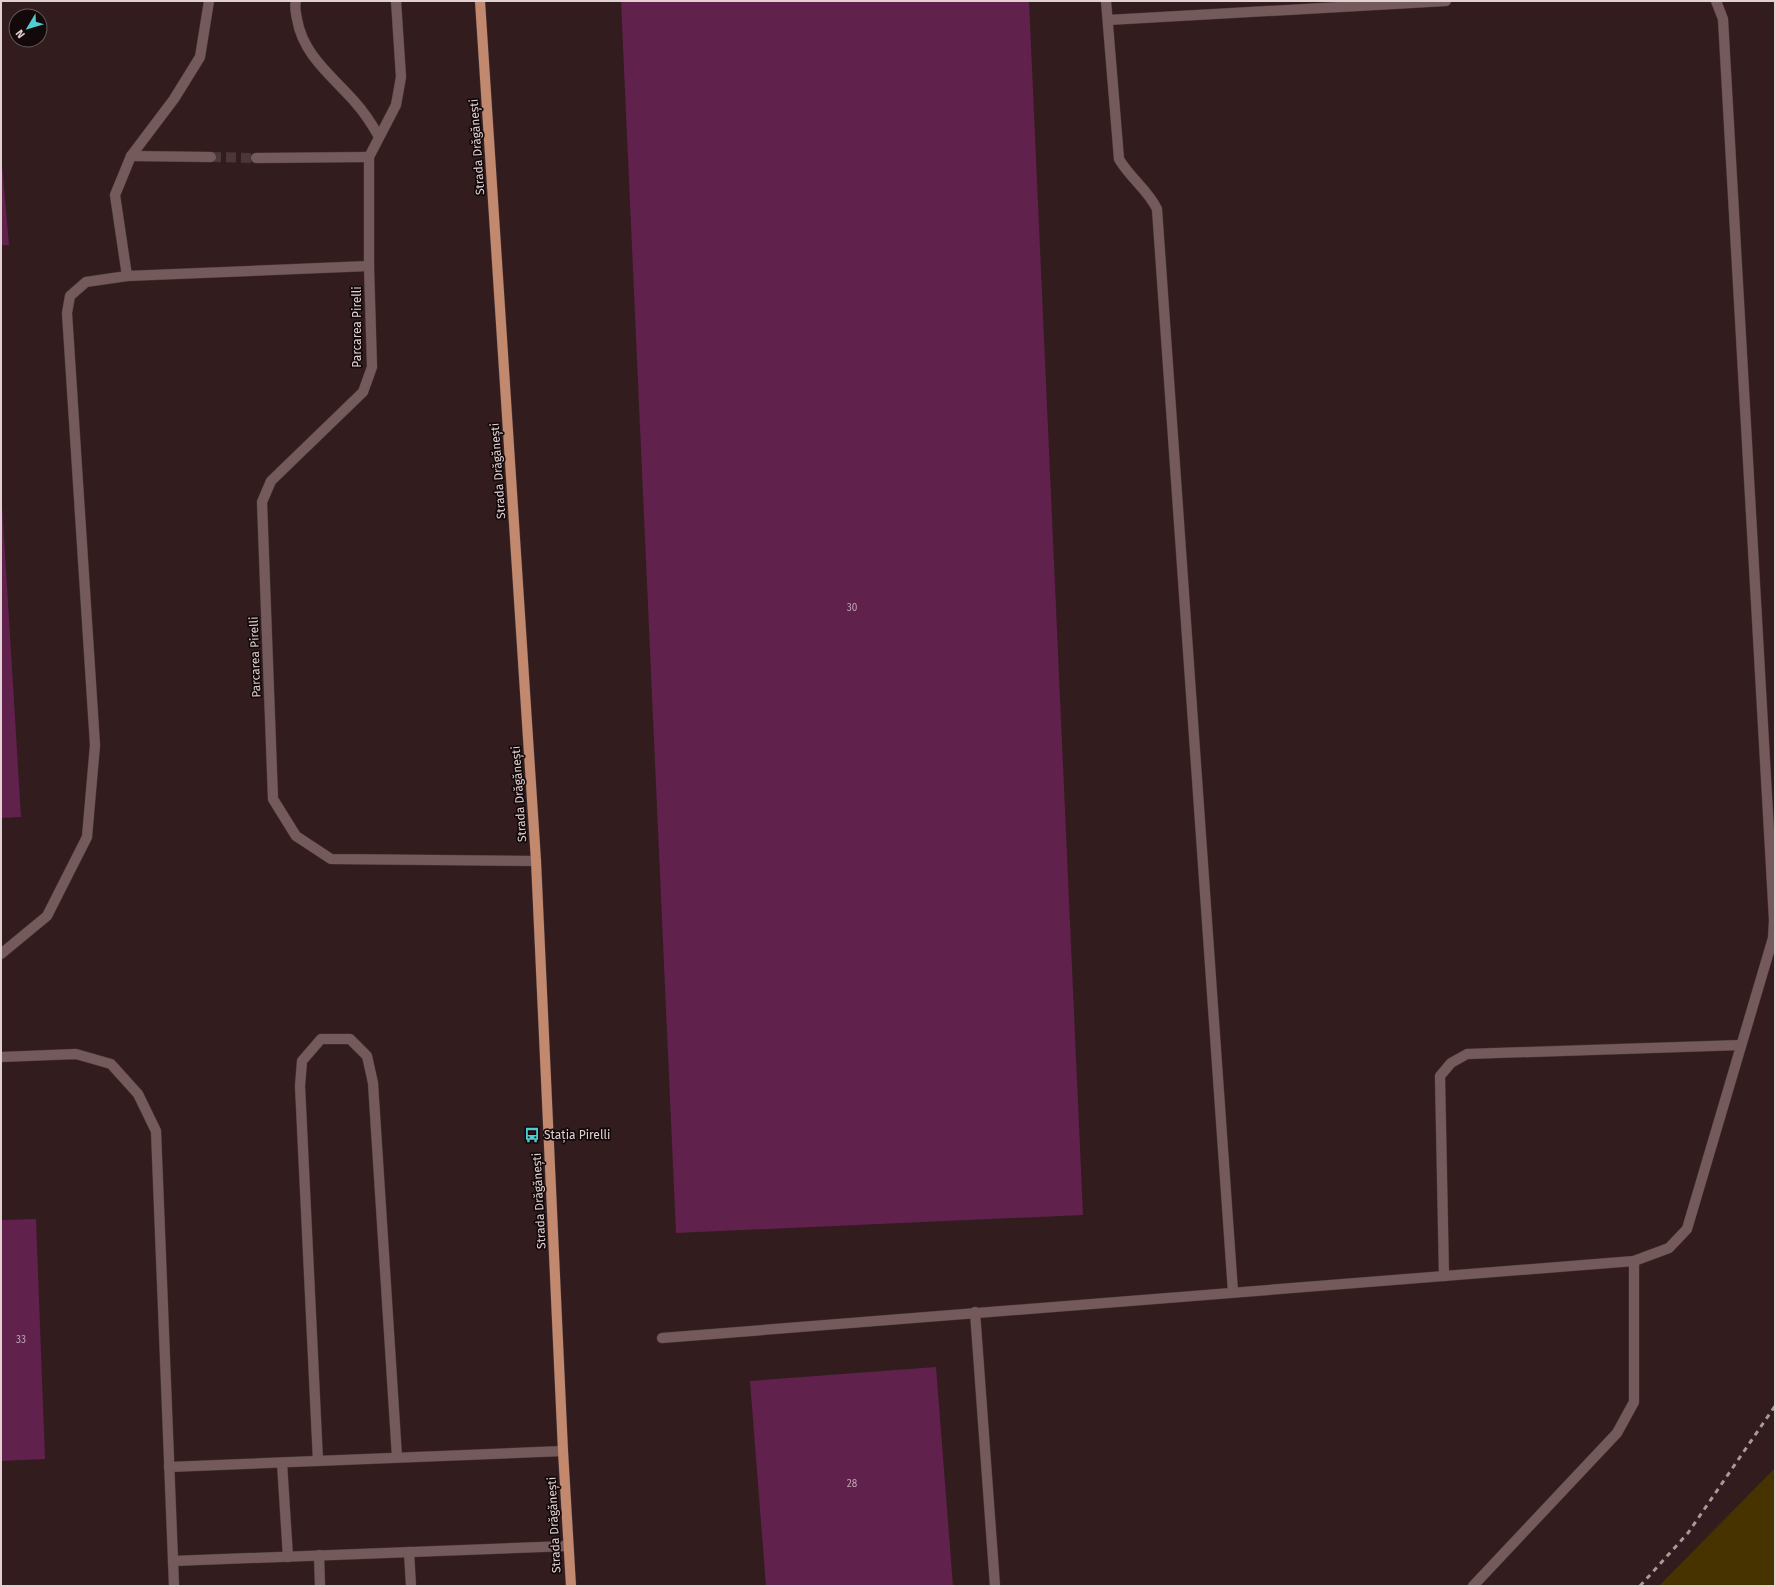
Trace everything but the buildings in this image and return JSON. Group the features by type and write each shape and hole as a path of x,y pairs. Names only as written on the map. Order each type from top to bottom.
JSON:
{"main road":[{"name":"Strada Drăgănești","path":"480,1 536,861 563,1451 571,1586"}],"lane":[{"path":"127,276 114,195 131,156 174,99 200,57 209,1"},
{"path":"296,1 294,6 298,29 310,53 354,101 380,137"},
{"name":"Parcarea Pirelli","path":"396,1 401,77 396,105 369,157 369,266 372,367 363,392 271,481 262,502 273,799 296,836 331,859 536,861"},
{"path":"1106,1 1120,159 1126,171 1152,199 1157,209 1233,1292"},
{"path":"1108,20 1446,1"},
{"path":"662,1338 975,1312 1634,1261 1669,1248 1687,1229 1773,938 1774,920 1723,18 1716,1"},
{"path":"131,156 212,157"},
{"path":"256,158 369,157"},
{"path":"1,954 47,916 87,837 95,745 67,313 70,296 86,282 127,276 369,266"},
{"path":"318,1461 300,1086 302,1061 321,1039 350,1039 367,1056 373,1083 397,1457"},
{"path":"1444,1276 1440,1076 1451,1063 1467,1054 1742,1045"},
{"path":"1,1057 76,1054 111,1064 138,1094 156,1131 174,1586"},
{"path":"1473,1586 1617,1433 1634,1402 1634,1261"},
{"path":"975,1312 995,1586"},
{"path":"169,1467 563,1451"},
{"path":"282,1462 288,1557"},
{"path":"172,1561 568,1546"},
{"path":"409,1552 411,1586"},
{"path":"319,1555 320,1586"}],"shaded area":[{"path":"1775,1468 1775,1586 1659,1586"}],"tunnel":[{"path":"211,157 256,158"}],"railway":[{"path":"1640,1586 1688,1533 1775,1406"}],"place":[{"name":"Stația Pirelli","path":"532,1135"}]}
